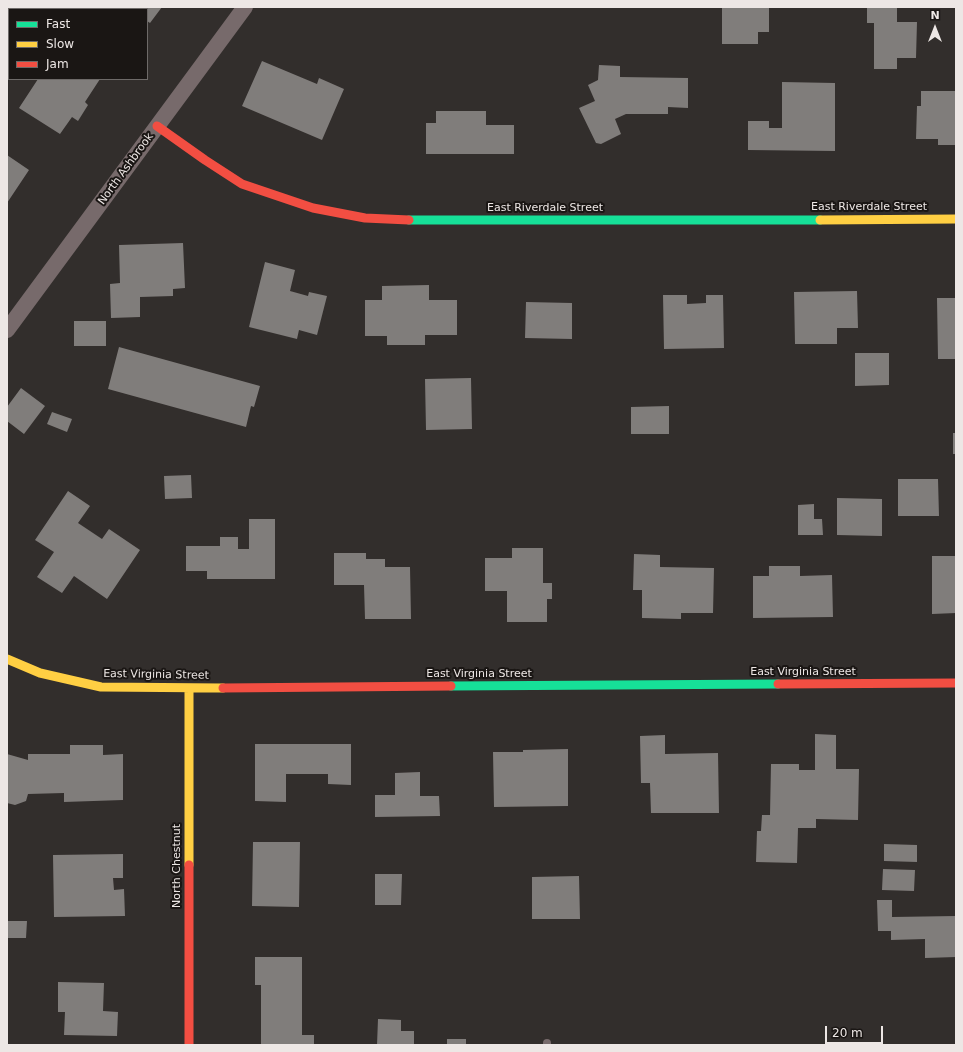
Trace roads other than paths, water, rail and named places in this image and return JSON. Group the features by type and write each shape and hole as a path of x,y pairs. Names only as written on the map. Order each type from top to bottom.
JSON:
{"street":[{"name":"North Ashbrook","path":"7,330 245,7"},
{"name":"East Riverdale Street","path":"157,126 242,184 313,208 366,218 420,220 956,219"},
{"name":"East Virginia Street","path":"7,659 40,673 101,687 189,688 956,683"},
{"name":"North Chestnut","path":"189,688 189,1045"}]}
